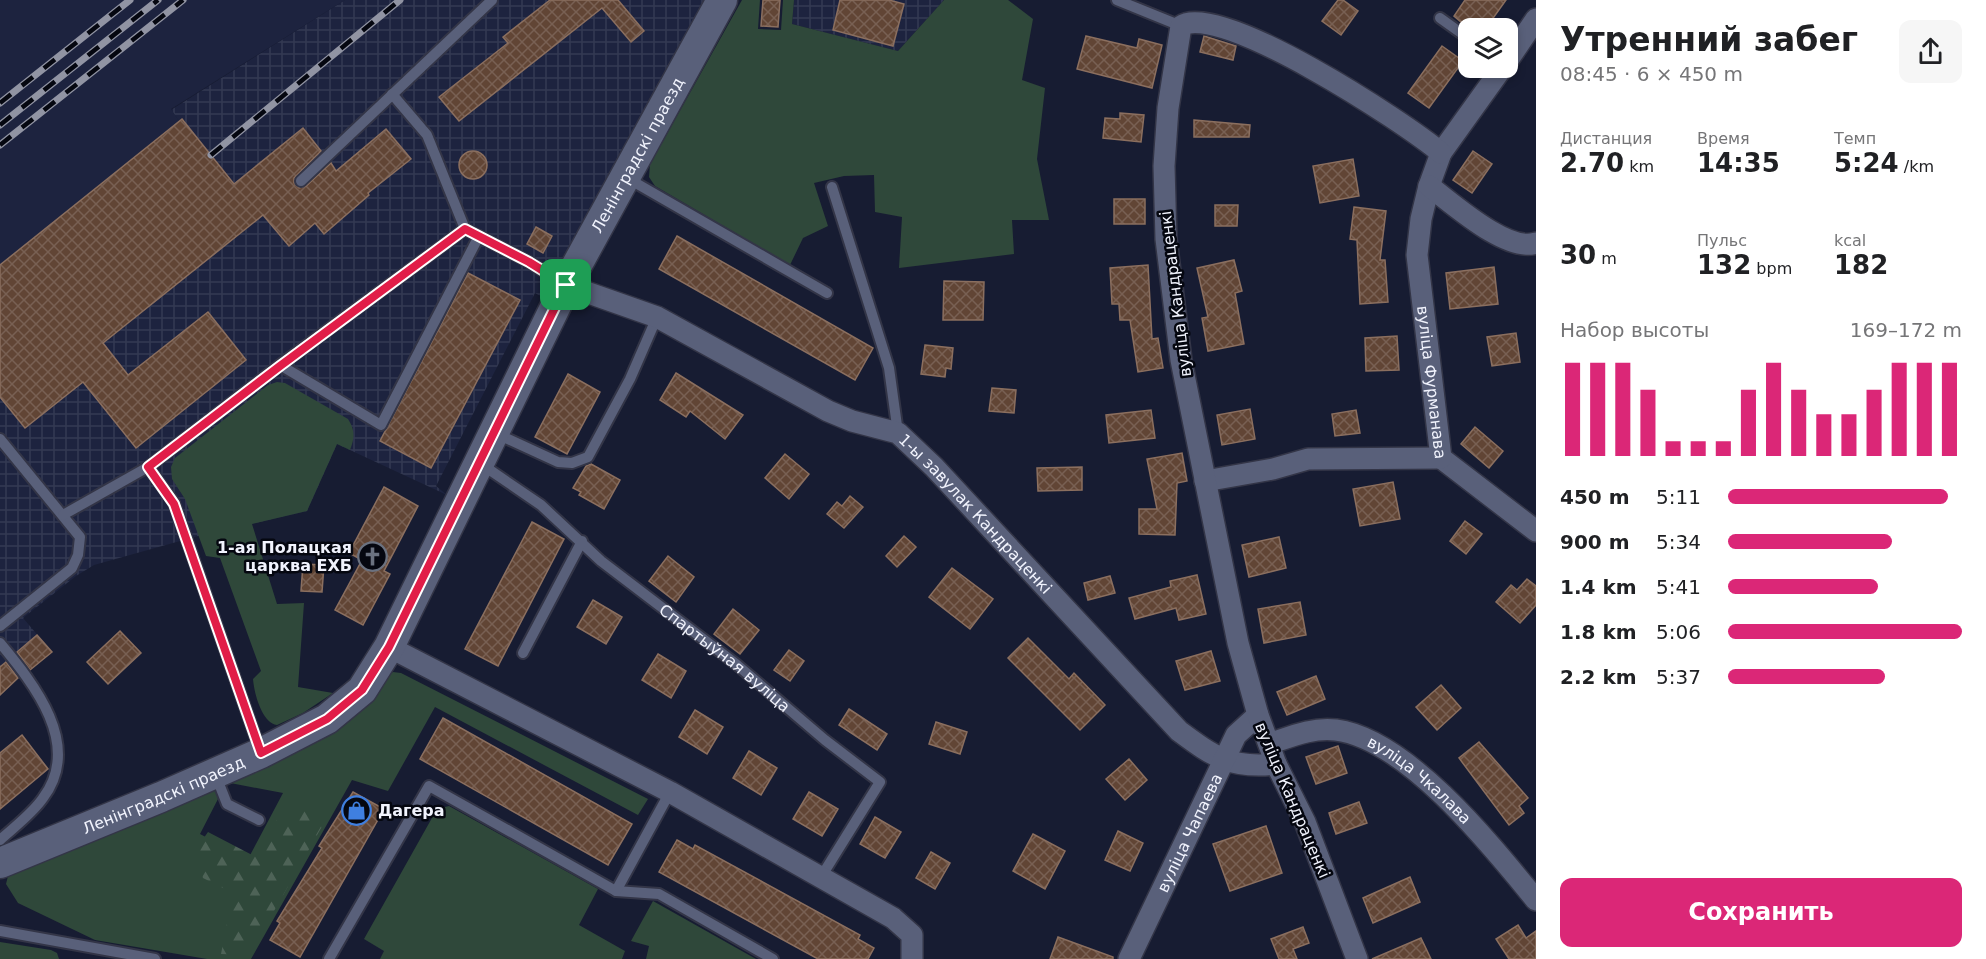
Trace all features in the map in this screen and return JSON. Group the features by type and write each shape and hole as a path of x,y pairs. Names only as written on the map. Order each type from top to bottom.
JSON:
{"street":[{"name":"Ленінградскі праезд","path":"0,863 261,753 327,719 362,690 389,647 566,285 722,0"},
{"path":"1181,26 1186,14 1200,6 1211,6"},
{"path":"1518,45 1536,19"},
{"name":"вуліца Кандраценкі","path":"1181,26 1168,108 1164,166 1166,239 1181,360 1238,643 1258,715 1272,754 1305,822 1357,959"},
{"path":"1297,38 1358,82 1441,153 1495,78"},
{"name":"вуліца Фурманава","path":"1441,153 1429,186 1417,255 1441,458 1536,531"},
{"path":"1429,186 1495,234 1517,243 1536,243"},
{"name":"1-ы завулак Кандраценкі","path":"566,285 657,317 828,411 852,421 898,433 933,466 1179,731 1223,761 1251,767 1272,754"},
{"path":"1205,480 1273,469 1308,459 1441,458"},
{"path":"389,647 670,792 893,918 912,935 912,959"},
{"name":"вуліца Чапаева","path":"1129,959 1236,735 1258,715"},
{"name":"вуліца Чкалава","path":"1272,754 1308,730 1333,729 1354,733 1375,743 1410,768 1468,818 1536,900"}],"lane":[{"path":"302,181 492,0"},
{"path":"1117,0 1181,26"},
{"path":"1440,18 1458,31"},
{"path":"392,94 427,135 465,229 566,285"},
{"path":"624,176 827,293"},
{"path":"832,187 889,368 898,433"},
{"path":"63,515 148,467 465,229"},
{"path":"280,366 381,425 479,237"},
{"path":"495,433 558,462 572,463 588,457 630,379 657,317"},
{"path":"0,439 80,537 78,555 72,568 0,626"},
{"name":"Спартыўная вуліца","path":"480,464 541,505 602,561 736,664 825,740 880,782 821,877"},
{"path":"148,467 174,504 261,753"},
{"path":"523,652 582,541"},
{"path":"0,643 41,696 56,735 59,762 44,798 0,840"},
{"path":"215,774 227,804 259,820"},
{"path":"329,959 429,786 616,891 659,894 773,959"},
{"path":"616,891 670,792"},
{"path":"0,931 155,959"}],"shaded area":[{"path":"0,0 345,0 171,109 179,121 0,265"},
{"path":"345,0 706,0 542,297 535,293 436,486 447,495 337,444 307,511 198,536 94,565 76,576 23,618 52,652 30,670 26,667 0,695 0,265 179,121 171,110"},
{"path":"794,0 944,0 898,51 792,24"}],"green space":[{"path":"742,0 760,0 758,29 781,30 783,0 794,0 792,24 898,51 944,0 1008,0 1033,19 1022,80 1045,88 1037,159 1049,220 1012,220 1014,254 899,268 902,217 875,212 874,175 844,176 814,183 828,226 803,238 790,265 655,186 649,177 650,164"},
{"path":"277,382 285,383 348,419 354,434 350,450 337,444 307,511 252,524 277,604 304,603 298,687 333,693 303,713 277,725 267,719 257,699 253,679 261,671 220,558 206,556 185,499 172,479 171,467 175,458 268,385"},
{"path":"393,672 401,673 648,799 638,815 435,707 388,791 352,780 251,959 207,959 95,940 18,903 6,884 9,872 214,787 218,799 200,834 248,859 283,793 225,782"},
{"path":"319,806 329,814 249,955 221,954 233,893 203,878 194,852 208,832 256,857 283,809"},
{"path":"449,806 598,889 579,925 625,951 622,959 380,959 384,951 364,939 437,809"},
{"path":"653,901 756,959 646,959 649,946 631,941"},
{"path":"0,942 51,950 57,953 59,959 0,959"}],"building":[{"path":"550,0 618,0 644,31 631,42 602,8 459,121 439,97 508,43 503,37"},
{"path":"763,0 780,0 778,27 761,26"},
{"path":"840,0 889,0 904,4 893,46 833,30"},
{"path":"1338,0 1343,0 1358,11 1341,35 1322,21"},
{"path":"1465,0 1506,0 1493,18 1458,19 1454,16"},
{"path":"1086,36 1137,48 1139,39 1162,45 1152,88 1077,69"},
{"path":"1204,36 1236,46 1233,60 1200,52"},
{"path":"1442,46 1458,57 1458,68 1429,108 1408,93"},
{"path":"1120,113 1144,115 1141,142 1103,138 1105,118 1120,119"},
{"path":"182,119 234,184 303,128 321,151 294,178 294,183 299,188 306,186 331,163 336,171 386,129 411,159 368,193 369,195 324,234 315,223 289,246 263,215 103,343 128,375 208,312 246,360 136,448 83,382 25,428 0,397 0,265"},
{"path":"1194,120 1250,125 1249,137 1194,137"},
{"path":"473,151 483,155 487,165 483,175 473,179 463,175 459,165 463,155"},
{"path":"1473,151 1492,164 1472,193 1453,180"},
{"path":"1353,159 1359,196 1320,203 1313,166"},
{"path":"1114,199 1145,199 1145,224 1114,224"},
{"path":"1215,205 1238,205 1237,226 1215,226"},
{"path":"1354,207 1386,211 1380,260 1385,260 1388,302 1360,304 1357,240 1350,239"},
{"path":"536,227 552,236 543,253 527,244"},
{"path":"677,236 873,348 855,380 659,269"},
{"path":"1234,260 1242,291 1235,293 1244,344 1208,351 1202,318 1208,317 1197,268"},
{"path":"1148,265 1152,339 1158,338 1163,368 1138,372 1130,320 1120,320 1119,304 1112,304 1110,268"},
{"path":"1494,267 1498,304 1450,309 1446,273"},
{"path":"468,273 520,300 431,468 380,441"},
{"path":"944,281 984,282 983,320 943,320"},
{"path":"1516,333 1520,362 1492,366 1487,337"},
{"path":"1397,336 1399,370 1366,371 1365,338"},
{"path":"925,345 953,348 951,369 946,368 945,377 921,374"},
{"path":"676,373 743,415 725,439 690,411 686,417 660,400"},
{"path":"568,374 600,392 567,454 535,437"},
{"path":"992,388 1016,390 1014,413 989,411"},
{"path":"1250,409 1255,439 1222,445 1217,415"},
{"path":"1151,410 1155,438 1109,443 1106,415"},
{"path":"1356,410 1360,433 1335,436 1332,414"},
{"path":"1475,427 1503,451 1489,468 1461,444"},
{"path":"1182,453 1187,481 1177,483 1175,535 1139,534 1139,509 1157,509 1147,459"},
{"path":"785,454 809,474 789,499 765,478"},
{"path":"591,464 620,480 604,509 579,495 581,492 573,488 586,466"},
{"path":"1082,467 1082,490 1038,491 1037,468"},
{"path":"1393,482 1400,519 1360,526 1353,489"},
{"name":"1-ая Полацкая царква ЕХБ","path":"384,487 418,506 384,571 390,574 363,625 335,610 362,560 349,553"},
{"path":"850,496 863,507 844,528 827,514 837,502 842,506"},
{"path":"1465,521 1482,534 1466,554 1450,541"},
{"path":"532,522 564,539 498,666 465,649"},
{"path":"904,536 916,547 897,567 886,556"},
{"path":"1279,537 1286,568 1249,577 1242,545"},
{"path":"668,556 694,577 676,602 649,581"},
{"path":"303,564 324,565 322,592 301,591"},
{"path":"952,568 993,599 970,629 929,597"},
{"path":"1197,575 1206,614 1179,620 1176,608 1135,619 1129,598 1171,587 1170,581"},
{"path":"1110,576 1115,593 1088,600 1084,583"},
{"path":"1527,579 1536,586 1536,605 1520,623 1496,602 1511,585 1517,590"},
{"path":"593,600 622,617 606,644 577,627"},
{"path":"1300,602 1306,635 1264,643 1258,609"},
{"path":"733,609 759,630 740,654 714,634"},
{"path":"120,631 141,653 108,684 87,662"},
{"path":"37,635 52,652 30,670 17,652"},
{"path":"1028,638 1069,679 1074,673 1105,705 1080,730 1008,658"},
{"path":"789,650 804,661 790,681 774,670"},
{"path":"1211,651 1220,681 1185,690 1176,661"},
{"path":"658,654 686,671 671,698 642,680"},
{"path":"6,662 18,678 0,695 0,667"},
{"path":"1316,676 1325,699 1287,715 1277,692"},
{"path":"1441,685 1461,708 1437,730 1416,707"},
{"path":"849,709 887,734 877,750 839,725"},
{"path":"695,710 723,727 707,754 679,737"},
{"path":"443,718 632,824 608,865 420,759"},
{"path":"936,722 967,732 960,754 929,744"},
{"path":"22,735 48,769 0,809 0,753"},
{"path":"1479,742 1528,798 1519,806 1524,813 1509,825 1459,758"},
{"path":"1338,746 1347,773 1316,784 1306,757"},
{"path":"749,751 777,768 761,795 733,778"},
{"path":"1129,759 1147,780 1125,800 1106,779"},
{"path":"353,792 384,809 300,957 270,940 280,923 277,921 322,848 319,846"},
{"path":"809,792 838,809 822,836 793,819"},
{"path":"1359,802 1367,823 1336,834 1329,813"},
{"path":"875,817 901,832 885,858 860,844"},
{"path":"1266,826 1282,873 1230,891 1213,844"},
{"path":"1118,831 1143,843 1130,871 1105,860"},
{"path":"1033,834 1065,851 1045,889 1013,871"},
{"path":"677,840 693,849 695,845 860,935 858,939 874,948 868,959 818,959 659,872"},
{"path":"931,852 950,863 935,889 916,878"},
{"path":"1410,877 1420,902 1373,923 1363,898"},
{"path":"1518,925 1526,938 1536,931 1536,959 1509,959 1496,939"},
{"path":"1303,927 1309,943 1293,949 1297,959 1279,959 1271,939"},
{"path":"1058,937 1113,957 1113,959 1050,959"},
{"path":"1421,938 1431,959 1372,959"}],"railway":[{"path":"0,103 130,0"},
{"path":"0,125 158,0"},
{"path":"0,145 183,0"},
{"path":"211,155 400,0"}],"place":[{"name":"1-ая Полацкая царква ЕХБ","path":"373,556"},
{"name":"Дагера","path":"357,810"}],"route":[{"path":"465,229 529,262 566,285 389,647 362,690 327,719 261,753 174,504 148,467 465,229"}]}
